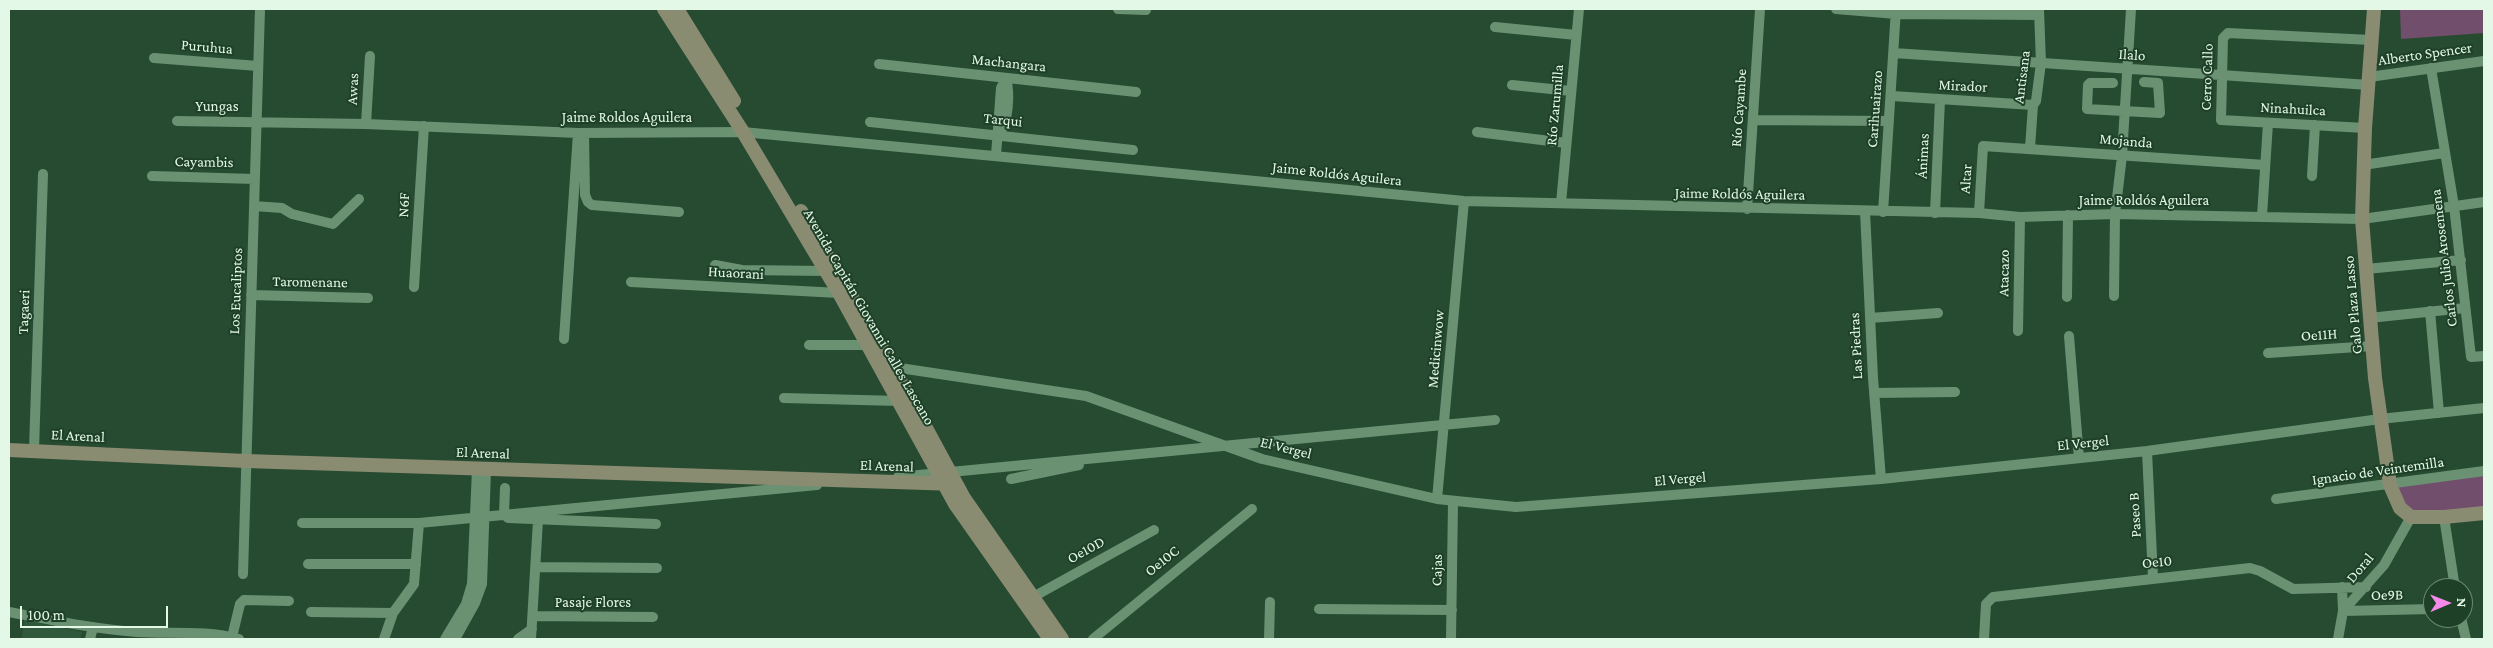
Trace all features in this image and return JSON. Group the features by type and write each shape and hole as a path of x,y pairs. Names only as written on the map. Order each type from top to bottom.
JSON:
{"street":[{"name":"Los Eucaliptos","path":"243,574 260,9"},
{"name":"Avenida Capitán Giovanni Calles Lascano","path":"664,9 749,133 893,367 949,484 1062,639"},
{"name":"Avenida Capitán Giovanni Calles Lascano","path":"677,9 749,133 899,401 949,484 1050,639"},
{"path":"1118,9 1146,10"},
{"name":"Río Zarumilla","path":"1561,203 1579,9"},
{"name":"Río Cayambe","path":"1747,209 1760,9"},
{"path":"1836,9 1896,12 2039,12"},
{"path":"2114,296 2115,214 2122,156 2131,9"},
{"name":"Galo Plaza Lasso","path":"2374,9 2365,128 2362,219 2369,318 2380,419 2390,485 2400,508 2411,517"},
{"name":"Carihuairazo","path":"1883,212 1896,12"},
{"name":"Antisana","path":"2030,148 2033,105 2036,101 2040,63 2039,12"},
{"path":"1495,27 1576,35"},
{"name":"Cerro Callo","path":"2221,120 2221,75 2224,34 2372,40"},
{"name":"Ilalo","path":"1894,53 2128,70 2369,81"},
{"name":"Awas","path":"366,124 370,56"},
{"name":"Puruhua","path":"154,58 258,66"},
{"name":"Alberto Spencer","path":"2369,81 2431,68 2484,61"},
{"name":"Machangara","path":"879,64 1136,92"},
{"name":"Carlos Julio Arosemena","path":"2431,68 2454,206 2471,357 2484,356"},
{"path":"996,155 998,135 996,128 1001,88 1006,78"},
{"path":"2113,83 2094,82 2088,85 2087,109 2160,113 2158,83 2144,82"},
{"path":"1512,85 1571,91"},
{"name":"Mirador","path":"1892,96 2033,105"},
{"name":"Ánimas","path":"1935,213 1940,100"},
{"path":"1753,120 1889,121"},
{"name":"Ninahuilca","path":"2221,120 2365,128"},
{"name":"Yungas","path":"177,121 257,121"},
{"name":"Jaime Roldos Aguilera","path":"257,121 581,133 749,133 996,155"},
{"name":"Tarqui","path":"870,122 1133,150"},
{"path":"2262,216 2268,123"},
{"path":"2312,176 2315,125"},
{"name":"N6F","path":"414,287 424,126"},
{"path":"1477,132 1566,143"},
{"path":"581,133 585,195 588,202 592,205 679,212"},
{"path":"564,339 581,133"},
{"name":"Mojanda","path":"1983,146 2265,165"},
{"name":"Altar","path":"1979,214 1983,146"},
{"path":"2363,165 2444,153"},
{"name":"Jaime Roldós Aguilera","path":"996,155 1464,201 1979,214 2020,217 2115,214 2362,219 2484,202"},
{"name":"Tagaeri","path":"34,450 43,174"},
{"name":"Cayambis","path":"152,176 255,179"},
{"path":"254,206 282,208 292,214 333,224 360,199"},
{"name":"Medicinwow","path":"1437,499 1464,201"},
{"name":"Las Piedras","path":"1864,211 1874,393 1881,479"},
{"path":"2067,297 2068,215"},
{"name":"Atacazo","path":"2018,331 2020,217"},
{"path":"2366,269 2461,260"},
{"path":"715,265 742,270 826,271"},
{"name":"Huaorani","path":"631,282 839,293"},
{"name":"Taromenane","path":"251,296 368,298"},
{"path":"2369,318 2465,308"},
{"path":"2430,311 2439,413"},
{"path":"1870,318 1938,312"},
{"path":"2068,336 2079,458"},
{"path":"809,346 868,345"},
{"name":"Oe11H","path":"2268,353 2372,346"},
{"name":"El Vergel","path":"893,367 1086,396 1262,459 1437,499 1516,507 1881,479 2147,450 2380,419 2484,408"},
{"path":"1874,393 1955,392"},
{"path":"784,398 899,401"},
{"path":"302,523 419,523 1495,420"},
{"path":"1011,479 1207,440"},
{"name":"El Arenal","path":"9,450 246,461 949,484"},
{"name":"Paseo B","path":"2147,450 2153,578"},
{"path":"445,639 475,603 482,584 482,469"},
{"name":"Ignacio de Veintemilla","path":"2276,500 2484,471"},
{"path":"505,488 504,514 508,518 656,524"},
{"name":"Cajas","path":"1452,639 1453,502"},
{"name":"Oe10C","path":"1093,639 1252,509"},
{"path":"2411,517 2444,517 2484,513"},
{"name":"Doral","path":"2343,611 2366,587 2395,548 2411,517"},
{"path":"2444,517 2453,578"},
{"path":"518,639 532,634 538,520"},
{"path":"384,639 393,612 414,584 419,523"},
{"name":"Oe10D","path":"1033,597 1154,530"},
{"path":"308,564 416,564"},
{"path":"536,567 657,568"},
{"name":"Oe10","path":"1984,639 1986,604 1994,597 2250,568 2260,571 2293,589 2366,587"},
{"path":"2338,639 2343,611 2342,588"},
{"path":"9,612 94,627 136,632 224,635 236,638 240,604 244,600 289,601"},
{"path":"1269,639 1270,602"},
{"path":"1319,609 1452,610"},
{"name":"Oe9B","path":"2343,611 2423,609"},
{"path":"311,612 393,612"},
{"name":"Pasaje Flores","path":"533,616 653,617"},
{"path":"455,639 456,626"},
{"path":"90,639 94,627"}],"shaded area":[{"path":"2400,9 2484,9 2484,33 2401,39"},
{"path":"2484,472 2484,508 2435,513 2417,511 2405,504 2395,486"},
{"path":"24,620 82,632 80,639 22,639"}]}
